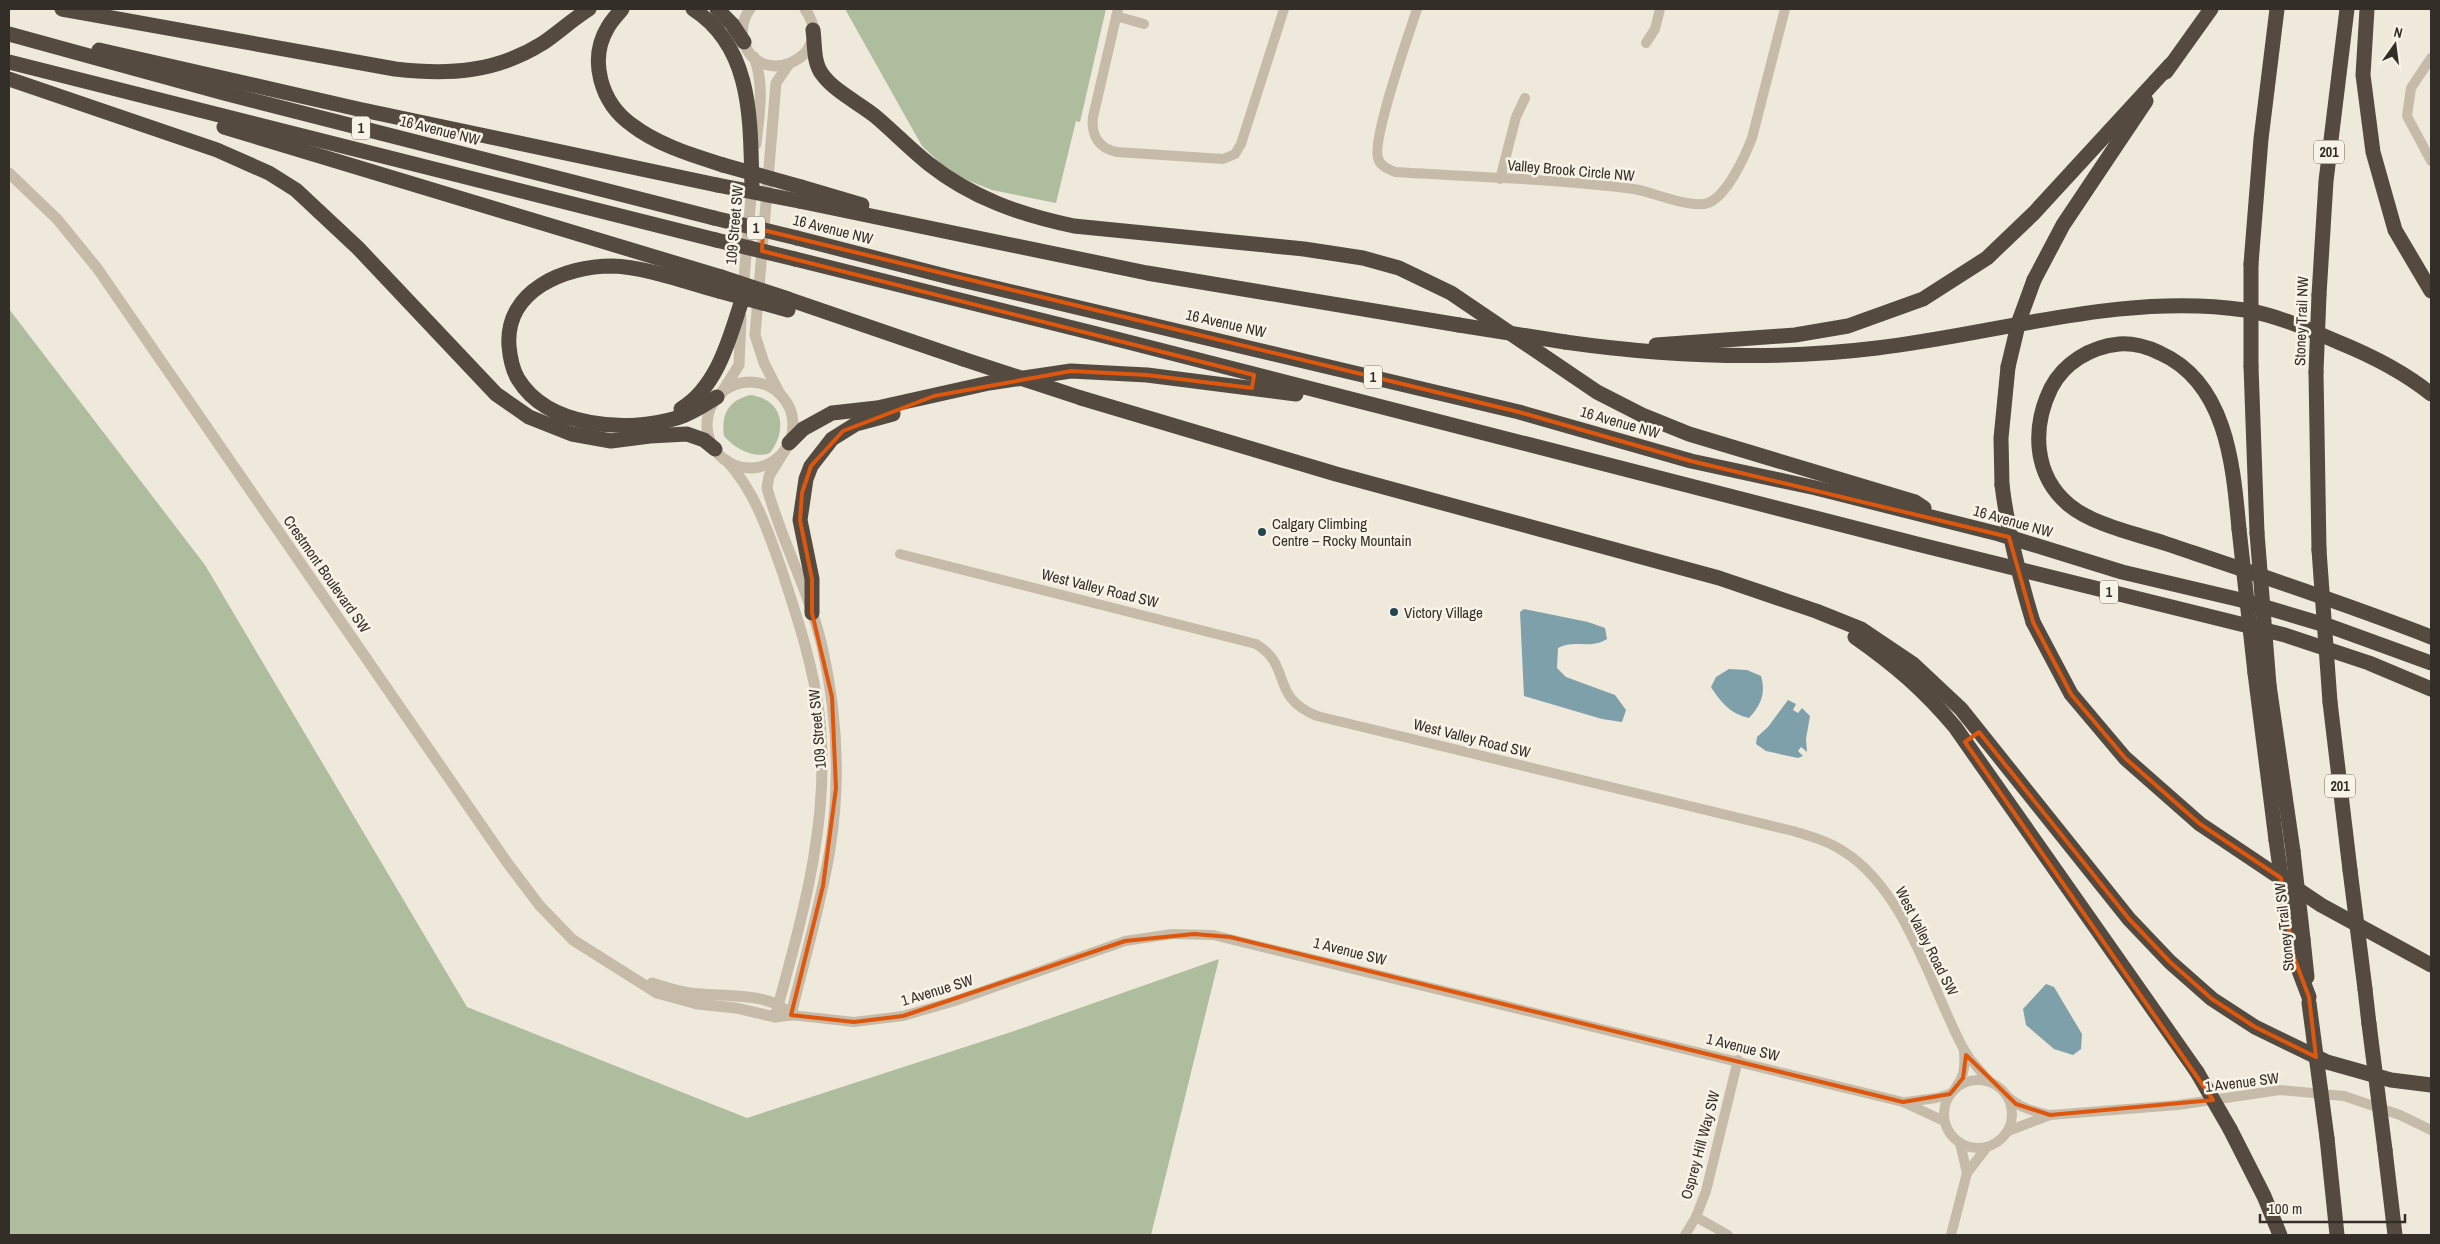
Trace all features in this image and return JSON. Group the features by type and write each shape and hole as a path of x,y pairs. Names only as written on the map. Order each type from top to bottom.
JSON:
{"highway":[{"path":"62,9 387,67 430,73 458,73 490,65 518,55 542,43 589,9"},
{"path":"622,9 608,26 600,44 598,71 607,99 631,125 674,148 800,194 945,230 1147,273 1565,342 1651,353 1718,357 1801,355 1896,345 2117,309 2190,305 2246,311 2303,327 2392,368 2431,394"},
{"path":"693,9 714,26 733,53 745,81 751,138 752,187"},
{"path":"717,9 732,24 744,42"},
{"path":"2211,9 2171,64 2063,225 2034,280 2019,321 2008,366 2001,438 2002,485 2007,528 2014,561 2033,622 2071,694 2125,758 2200,824 2322,905 2431,965"},
{"name":"Stoney Trail SW","path":"2277,9 2260,139 2251,264 2251,366 2257,533 2262,616 2269,684 2293,851 2337,1235"},
{"name":"Stoney Trail NW","path":"2347,9 2326,181 2319,295 2316,372 2319,550 2330,702 2395,1235"},
{"path":"2367,9 2363,76 2373,152 2395,230 2431,291"},
{"path":"813,30 816,62 821,73 828,81 875,116 929,164 962,188 982,198 1045,220 1074,226 1304,249 1363,258 1399,268 1451,293 1598,392 1642,415 1689,434 1915,502 1947,521"},
{"path":"15,36 124,54 358,109 718,185 800,194"},
{"name":"16 Avenue NW","path":"15,36 224,93 953,278 1519,412 1691,461 1816,488 1999,534 2122,572 2241,600 2332,627 2431,662"},
{"name":"1","path":"9,62 716,240 1103,335 1347,399 2285,635 2369,662 2431,689"},
{"path":"1565,342 1659,345 1795,335 1848,326 1923,299 1987,258 2034,213 2171,64"},
{"path":"61,76 720,284 880,331 1081,398 1336,474 1719,578 1816,611 1861,629 1913,664 1961,709 2130,919 2170,962 2212,999 2256,1027 2326,1062 2391,1080 2431,1085"},
{"path":"9,79 217,150 269,172 296,190 358,248 496,394 528,417 572,434 611,441 687,434 704,440 715,449"},
{"path":"720,284 613,266 579,269 547,280 527,295 514,314 508,334 510,359 518,379 538,401 566,415 589,423 622,427 650,424 678,418 720,395"},
{"path":"2416,268 2431,284"},
{"path":"650,424 686,406 707,384 718,365 742,302"},
{"path":"2309,1000 2293,955 2289,931 2255,674 2239,529 2233,472 2224,432 2207,395 2188,370 2169,357 2150,348 2121,344 2101,347 2078,358 2058,376 2045,400 2038,424 2039,454 2051,484 2069,504 2088,516 2117,527 2254,575 2285,582 2431,637"},
{"path":"787,447 803,429 832,412 877,408 989,383 1071,371 1147,374 1347,399"},
{"path":"812,613 812,578 800,520 802,493 811,466 827,445 843,431 856,424 895,413 934,396"},
{"path":"1816,611 1881,655 1930,697 2005,798 2197,1072 2230,1129 2264,1196 2280,1235"}],"street":[{"path":"744,42 742,26 750,9"},
{"path":"806,9 813,30"},
{"path":"1144,24 1117,12 1093,117 1093,130 1098,142 1107,150 1117,152 1223,159 1235,154 1241,144 1284,9"},
{"name":"Valley Brook Circle NW","path":"1418,9 1384,116 1377,148 1378,160 1395,172 1636,189 1695,204 1713,200 1741,164 1752,138 1785,9"},
{"path":"1646,43 1655,29 1660,9"},
{"name":"109 Street SW","path":"780,394 764,363 755,335 776,83 789,64 804,55 809,47 813,30"},
{"name":"109 Street SW","path":"720,395 737,371 741,357 739,336 761,89 760,72 754,57 744,42"},
{"path":"754,57 770,66 789,64"},
{"path":"2431,58 2411,88 2407,116 2431,161"},
{"path":"1500,179 1516,117 1525,98"},
{"name":"Crestmont Boulevard SW","path":"9,173 57,219 97,268 527,890 551,918 573,940 657,993 679,1001 736,1008 775,1017 791,1015"},
{"path":"752,382 767,385 780,394 792,414 793,429 787,447 773,461 758,467 741,467 726,460 715,449 707,427 710,411 720,395 736,384 752,382"},
{"name":"109 Street SW","path":"787,447 774,466 767,488 812,613 832,697 836,754 833,833 823,886 791,1015"},
{"name":"109 Street SW","path":"726,460 739,474 756,505 770,537 802,629 820,715 822,786 818,838 806,898 775,1017"},
{"name":"West Valley Road SW","path":"900,554 1256,644 1274,659 1285,690 1293,702 1303,710 1317,716 1784,829 1831,844 1859,862 1888,894 1906,927 1963,1048 1990,1082"},
{"name":"1 Avenue SW","path":"791,1015 854,1022 903,1016 955,1001 1125,941 1172,934 1230,937 1738,1060 1903,1102 1928,1111 1944,1121"},
{"name":"Crestmont Boulevard SW","path":"634,977 678,991 748,998 778,1004 791,1015"},
{"name":"West Valley Road SW","path":"1952,1091 1963,1078 1965,1062 1963,1048"},
{"name":"Osprey Hill Way SW","path":"1685,1235 1696,1217 1706,1191 1738,1060"},
{"path":"1971,1080 1990,1082 2001,1088 2008,1097 2012,1117 2008,1130 1999,1141 1987,1147 1973,1148 1960,1143 1950,1133 1944,1121 1944,1107 1952,1091 1971,1080"},
{"name":"1 Avenue SW","path":"2008,1130 2050,1116 2178,1105 2280,1090 2344,1096 2400,1115 2431,1130"},
{"name":"1 Avenue SW","path":"1903,1102 1936,1098 1952,1091"},
{"name":"1 Avenue SW","path":"2008,1097 2022,1107 2050,1116"},
{"path":"1951,1235 1966,1173 1960,1143"},
{"path":"1966,1173 1987,1147"},
{"path":"1696,1217 1728,1235"}],"highlighted area":[{"path":"763,230 1519,412 1691,461 2009,537 2033,622 2071,694 2125,758 2200,824 2281,878 2293,955 2309,997 2316,1057 2255,1027 2212,999 2170,962 2129,919 1979,732 1965,742 2213,1100 2050,1115 2016,1104 1966,1055 1963,1078 1950,1094 1903,1102 1230,937 1194,934 1125,941 903,1016 854,1022 791,1015 823,886 836,788 832,697 812,613 812,579 800,520 802,493 811,466 843,431 934,396 1071,371 1147,375 1252,388 1254,375 762,251"}],"green space":[{"path":"845,9 1106,9 1080,122 1076,121 1056,203 992,190 952,174 922,146"},
{"path":"9,309 205,565 467,1007 747,1118 1020,1029 1219,959 1151,1235 9,1235"},
{"path":"750,395 770,402 779,416 780,425 776,444 770,453 764,455 745,452 724,436 725,415 731,405"}],"water":[{"path":"1524,609 1588,622 1605,628 1607,639 1600,642 1594,644 1570,644 1558,648 1557,668 1566,677 1615,695 1626,710 1622,722 1602,719 1524,696 1520,612"},
{"path":"1729,669 1747,670 1761,676 1763,693 1757,708 1749,718 1737,714 1727,707 1711,687 1716,677"},
{"path":"1788,700 1796,704 1793,710 1798,713 1802,708 1810,716 1806,739 1807,752 1801,747 1798,751 1803,756 1798,758 1766,751 1756,744 1757,737 1768,727"},
{"path":"2046,984 2054,987 2082,1034 2081,1049 2073,1055 2054,1049 2026,1025 2023,1009"}],"place":[{"name":"Calgary Climbing Centre – Rocky Mountain","path":"1262,532"},
{"name":"Victory Village","path":"1394,612"}]}
